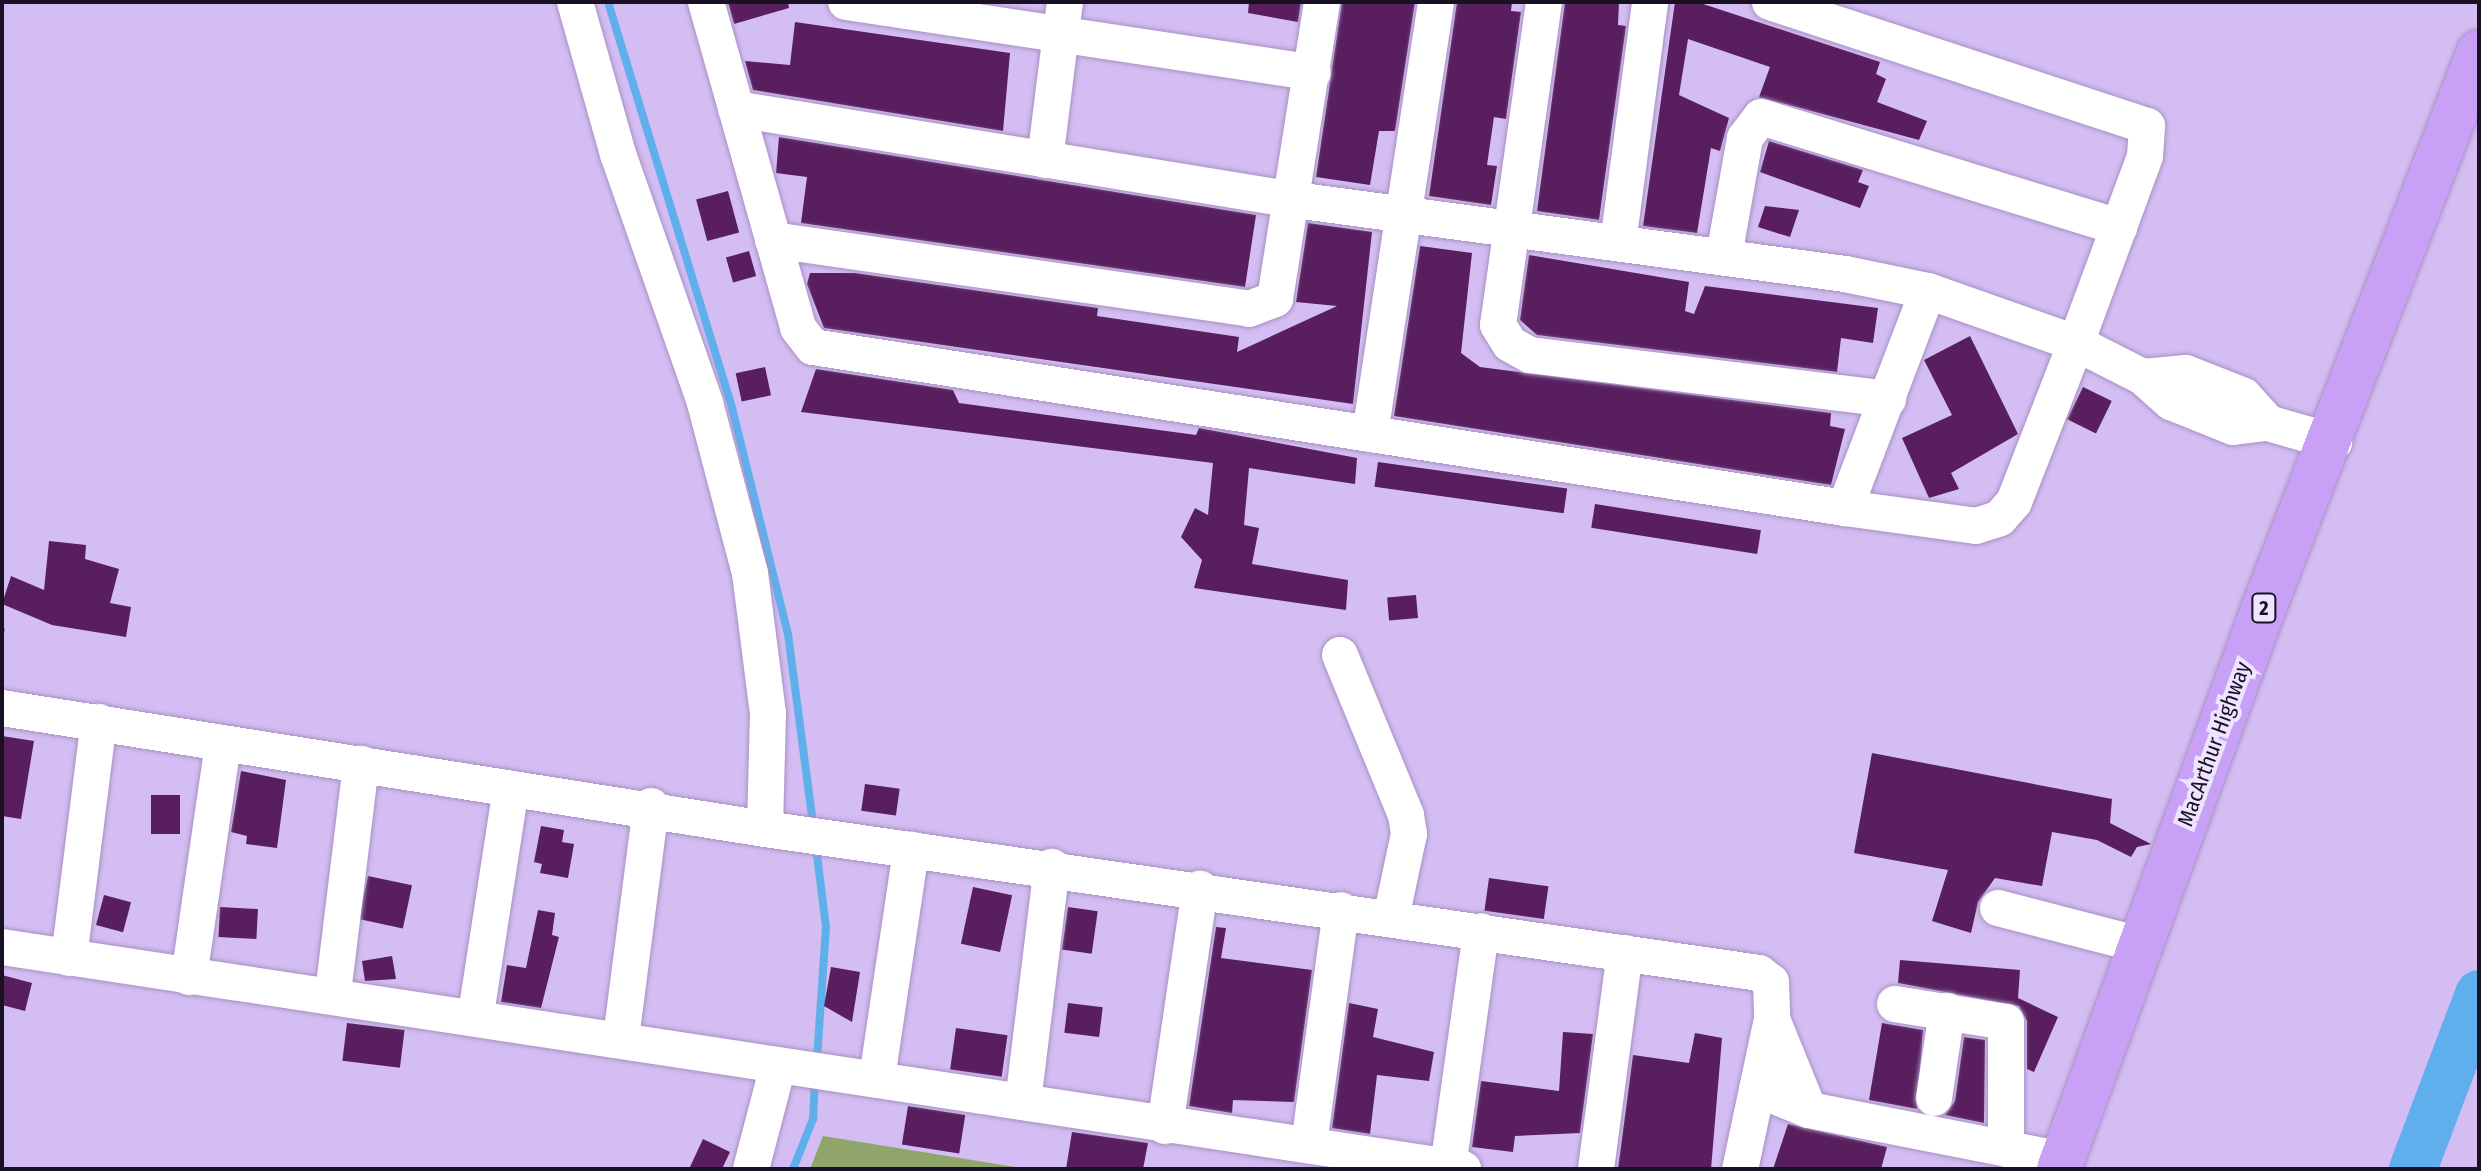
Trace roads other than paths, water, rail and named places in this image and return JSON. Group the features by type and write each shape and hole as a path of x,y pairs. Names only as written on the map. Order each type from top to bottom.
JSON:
{"highway":[{"name":"MacArthur Highway","path":"2061,1164 2263,610 2334,442 2479,52"}],"street":[{"path":"575,2 618,154 705,403 750,573 768,713 765,829"},
{"path":"706,2 798,328 813,347 835,354 1845,508 1976,526 2000,518 2014,502 2076,343 2145,156 2147,126 1770,2"},
{"path":"847,2 1062,19 1313,73"},
{"path":"773,240 1249,309 1275,299 1295,200 1322,2"},
{"path":"1370,434 1436,2"},
{"path":"1544,2 1498,325 1510,344 1530,355 1888,399"},
{"path":"1618,243 1650,2"},
{"path":"1045,160 1062,19"},
{"path":"736,109 1295,200 1724,256 1928,291 2076,343 2143,377 2171,402 2203,416 2233,427 2268,423 2334,442"},
{"path":"1724,256 1745,138 1761,117 2119,227"},
{"path":"1845,508 1928,291"},
{"path":"1340,655 1408,824 1391,918"},
{"path":"2,708 511,789 651,806 765,829 1052,867 1759,973 1771,982 1772,1019 1740,1169"},
{"path":"69,958 99,722"},
{"path":"189,977 223,743"},
{"path":"333,993 361,764"},
{"path":"476,1014 511,789"},
{"path":"621,1038 651,806"},
{"path":"877,1078 911,850"},
{"path":"1023,1102 1052,867"},
{"path":"1165,1126 1200,889"},
{"path":"1998,908 2141,945"},
{"path":"1309,1144 1341,910"},
{"path":"2,947 189,977 333,993 476,1014 778,1066 877,1078 1165,1126 1309,1144 1455,1168 1481,931"},
{"path":"1596,1169 1625,953"},
{"path":"1895,1004 2006,1022 2006,1149"},
{"path":"1934,1098 1947,1011"},
{"path":"1772,1019 1809,1110"},
{"path":"751,1169 778,1066"},
{"path":"1757,1089 1809,1110 2006,1149 2061,1164"}],"waterway":[{"path":"608,2 732,408 788,634 813,825"},
{"path":"816,847 826,927 817,1060"},
{"path":"2413,1169 2479,994"},
{"path":"793,1169 813,1119 815,1082"}]}
